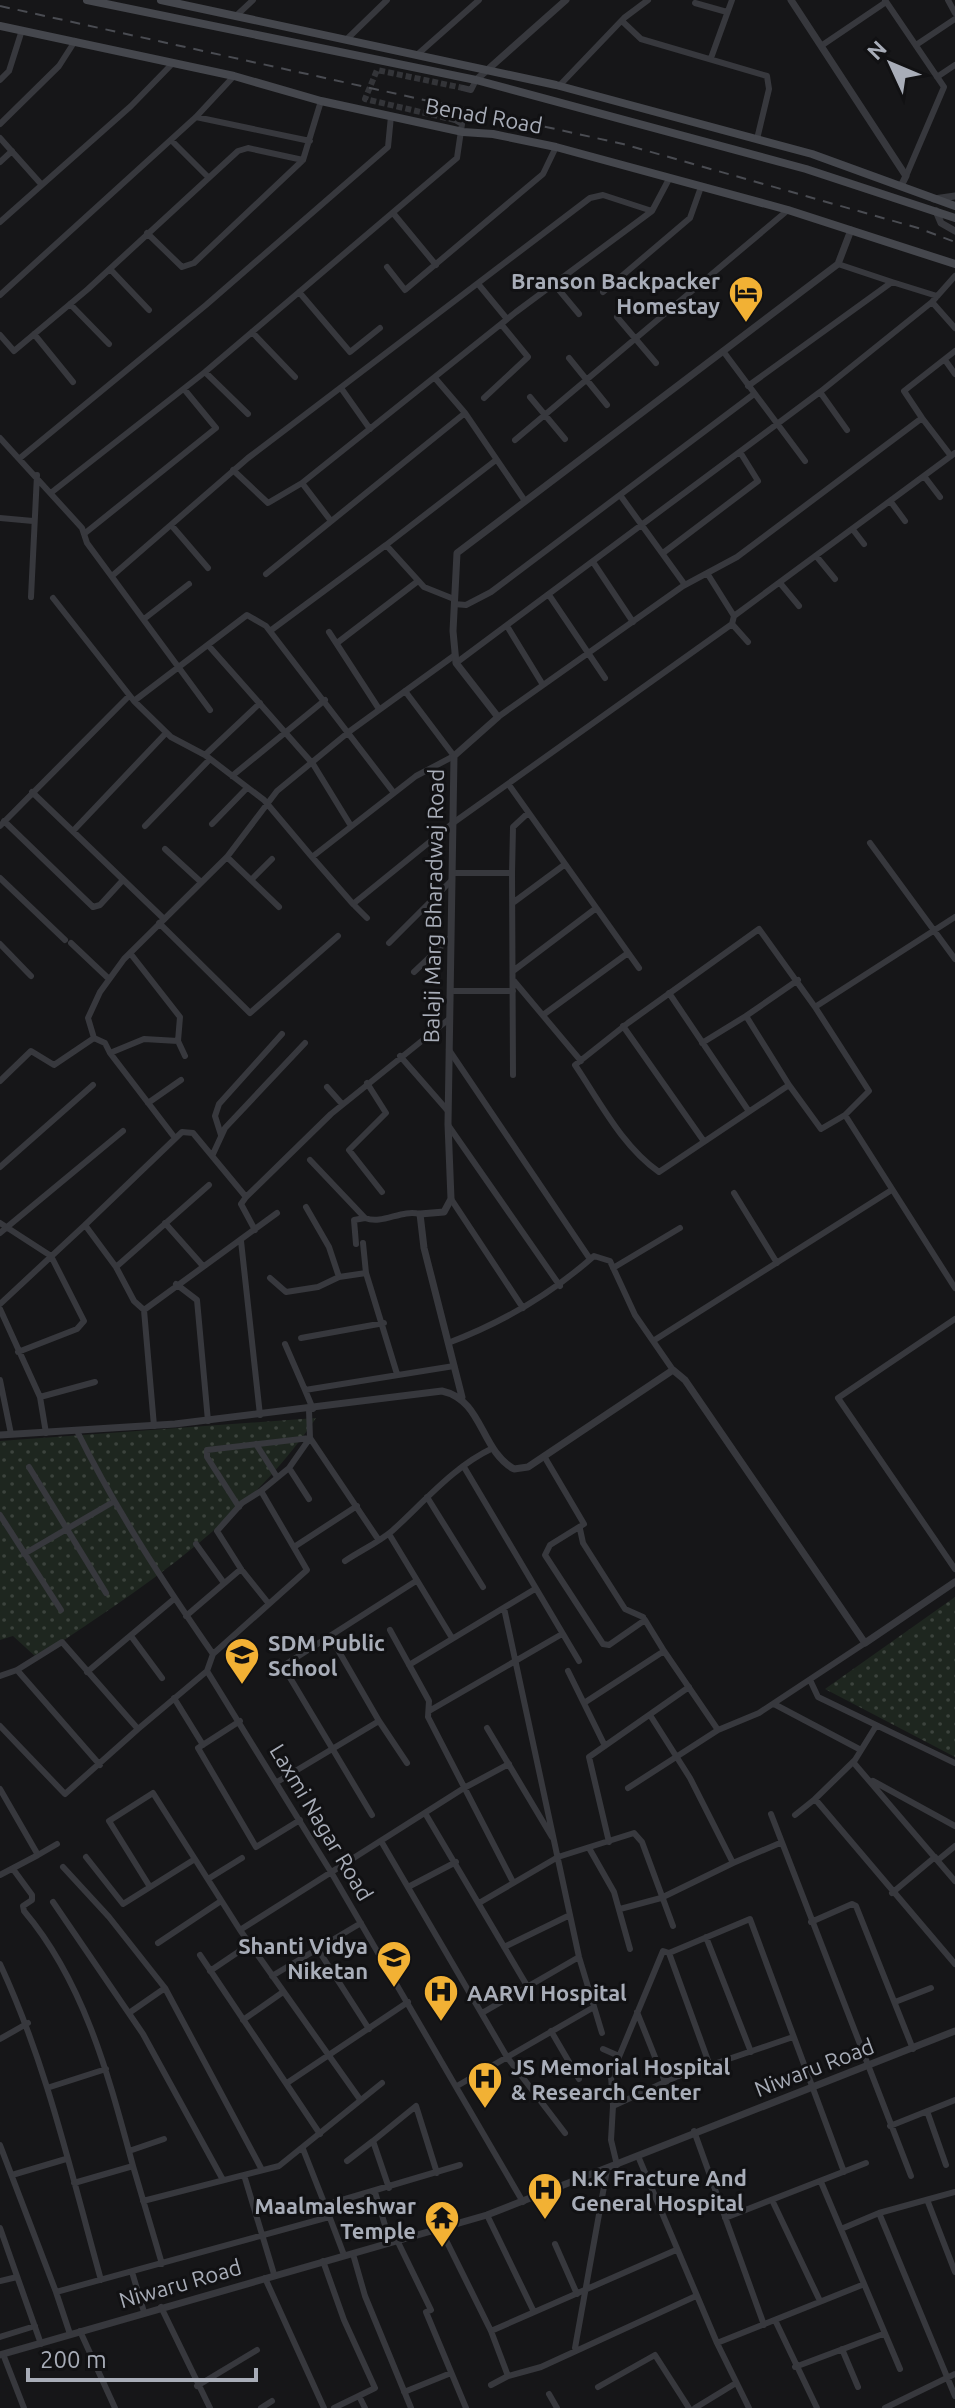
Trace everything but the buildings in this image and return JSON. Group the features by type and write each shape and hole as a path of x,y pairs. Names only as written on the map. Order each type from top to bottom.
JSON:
{"main road":[{"path":"87,0 476,80 806,169 952,217"},
{"path":"161,0 559,86 812,154 955,206"},
{"name":"Benad Road","path":"0,26 234,76 321,101 463,132 493,134 556,147 788,210 955,264"},
{"path":"387,62 391,48"}],"street":[{"path":"237,15 253,0"},
{"path":"348,38 387,0"},
{"path":"418,54 479,0"},
{"path":"463,88 471,90 485,68 566,0"},
{"path":"711,58 732,0"},
{"path":"791,0 906,176"},
{"path":"916,45 955,16 948,0"},
{"path":"559,86 645,1"},
{"path":"821,46 886,1 944,87 901,186"},
{"path":"695,3 727,12"},
{"path":"622,21 641,39 767,76 769,89 757,139"},
{"path":"0,80 9,71 22,30"},
{"path":"0,124 59,66 76,41"},
{"path":"0,222 131,106 173,63"},
{"path":"937,77 955,65"},
{"path":"0,295 196,117 234,76"},
{"path":"147,233 182,267 194,263 303,160 321,101"},
{"path":"20,458 206,305 388,147 391,116"},
{"path":"196,117 310,141"},
{"path":"52,492 205,372 457,158 463,132 462,124 455,120"},
{"path":"0,138 41,184"},
{"path":"171,140 208,177"},
{"path":"387,267 405,290 543,174 556,147"},
{"path":"0,335 14,351 110,269 238,151 248,148 303,160"},
{"path":"0,162 12,151"},
{"path":"233,470 268,503 302,483 504,322 652,211 669,179"},
{"path":"603,292 690,218 701,187"},
{"path":"112,576 233,470 590,198 603,195 652,211"},
{"path":"932,199 955,196"},
{"path":"515,440 788,210"},
{"path":"936,211 941,223 955,231"},
{"path":"393,213 436,265"},
{"path":"851,230 838,264 457,553 454,602 456,659 498,717 685,585 737,557 922,418"},
{"path":"838,264 934,299 955,328"},
{"path":"110,269 149,310"},
{"path":"175,1138 105,1043 94,1038 88,1018 109,979 130,953 227,857 277,791 350,731 405,691 507,626 778,424 934,299 955,276"},
{"path":"748,386 892,282"},
{"path":"554,284 579,314"},
{"path":"479,285 528,357 521,367 484,398"},
{"path":"299,292 350,352 380,328"},
{"path":"70,304 109,344"},
{"path":"617,317 656,363"},
{"path":"252,332 295,377"},
{"path":"34,334 73,382"},
{"path":"723,351 805,461"},
{"path":"353,904 453,823 854,531 953,454 904,391 955,351"},
{"path":"569,358 607,405"},
{"path":"945,360 955,374"},
{"path":"205,372 248,414"},
{"path":"435,378 465,413 525,501"},
{"path":"341,388 370,429"},
{"path":"84,534 216,428 184,389"},
{"path":"820,392 847,430"},
{"path":"386,545 424,587 454,602 476,602 754,394"},
{"path":"530,397 565,439"},
{"path":"266,574 465,413"},
{"path":"0,438 52,492 210,710"},
{"path":"663,553 758,481 740,452"},
{"path":"270,631 496,460"},
{"path":"31,597 37,475"},
{"path":"924,476 940,497"},
{"path":"302,483 331,521"},
{"path":"620,495 685,585"},
{"path":"891,502 905,521"},
{"path":"0,518 33,521"},
{"path":"172,526 208,568"},
{"path":"854,531 864,544"},
{"path":"817,557 835,579"},
{"path":"593,562 633,622"},
{"path":"707,573 748,642"},
{"path":"337,643 418,581"},
{"path":"780,583 799,606"},
{"path":"144,619 189,584"},
{"path":"549,595 605,678"},
{"path":"53,598 132,698 166,733 207,757 268,805 367,918"},
{"path":"123,880 100,905 93,907 2,823 132,698 247,615 270,631 350,731 394,793"},
{"path":"507,626 543,685"},
{"path":"329,632 379,709"},
{"path":"208,645 313,764 351,826"},
{"path":"312,857 416,776 454,756 405,691"},
{"path":"232,776 325,700"},
{"path":"145,826 260,703"},
{"name":"Balaji Marg Bharadwaj Road","path":"451,1199 448,1111 454,756 498,717"},
{"path":"73,831 166,733"},
{"path":"509,785 639,968"},
{"path":"212,824 247,788"},
{"path":"32,792 123,880 250,1013 338,936"},
{"path":"513,1075 513,827 528,813"},
{"path":"870,843 955,959"},
{"path":"165,849 201,882"},
{"path":"227,857 279,907"},
{"path":"251,880 272,859"},
{"path":"514,902 564,865"},
{"path":"389,943 452,876 512,873"},
{"path":"0,878 109,979"},
{"path":"513,976 595,909"},
{"path":"815,1007 955,917"},
{"path":"746,1016 821,1129 845,1115 869,1091 798,980 759,929 623,1026 575,1065 620,1132 642,1160 659,1172 789,1085"},
{"path":"414,972 451,937"},
{"path":"0,944 31,976"},
{"path":"130,953 180,1017 178,1041 185,1056"},
{"path":"543,1015 628,953"},
{"path":"513,976 581,1061"},
{"path":"702,1043 798,980"},
{"path":"450,991 513,991"},
{"path":"669,993 748,1110"},
{"path":"255,1230 241,1204 246,1197 342,1104 449,1019"},
{"path":"623,1026 703,1140"},
{"path":"221,1135 215,1116 219,1104 282,1034"},
{"path":"0,1081 31,1051 54,1065 94,1038"},
{"path":"110,1053 144,1039 178,1041"},
{"path":"213,1154 221,1135 305,1043"},
{"path":"449,1050 590,1259"},
{"path":"400,1056 448,1111"},
{"path":"148,1103 181,1080"},
{"path":"367,1083 386,1113 349,1150 382,1192"},
{"path":"0,1167 93,1085"},
{"path":"327,1087 342,1104"},
{"path":"845,1115 890,1191 955,1288"},
{"path":"448,1124 560,1286"},
{"path":"46,1433 40,1397 0,1306 175,1138 188,1130 213,1154 246,1197"},
{"path":"0,1233 3,1225 123,1131"},
{"path":"310,1160 365,1218 372,1221 408,1211 420,1214 444,1212 451,1199 523,1308"},
{"path":"116,1267 209,1185"},
{"path":"653,1341 890,1191"},
{"path":"734,1193 777,1263"},
{"path":"306,1207 329,1247 339,1277"},
{"path":"144,1310 277,1213"},
{"path":"420,1214 424,1248 462,1397 493,1448 514,1469 528,1467 673,1370"},
{"path":"365,1218 354,1220 366,1273 384,1323 397,1374"},
{"path":"165,1223 203,1266"},
{"path":"3,1225 51,1256 84,1321 77,1329 18,1352"},
{"path":"85,1225 116,1267 134,1301 144,1310 154,1426"},
{"path":"613,1268 680,1228"},
{"path":"241,1241 260,1415"},
{"path":"448,1343 499,1323 560,1286 594,1256 610,1261 635,1315 673,1370 685,1380 865,1643"},
{"path":"270,1278 286,1292 318,1287 339,1277 366,1273"},
{"path":"176,1284 197,1300 208,1421"},
{"path":"955,1319 838,1398 955,1569"},
{"path":"301,1338 384,1323"},
{"path":"269,1604 241,1569 217,1531 239,1507 289,1468 310,1438 311,1409 285,1344"},
{"path":"305,1390 454,1366"},
{"path":"0,1380 11,1434"},
{"path":"40,1397 95,1382"},
{"path":"0,1435 208,1421 442,1391 462,1397"},
{"path":"77,1431 113,1502 213,1654"},
{"path":"239,1507 206,1454 207,1450 310,1438"},
{"path":"310,1438 378,1539"},
{"path":"256,1444 277,1477"},
{"path":"345,1561 389,1534 427,1497 493,1448"},
{"path":"544,1456 583,1520 580,1529 583,1543 625,1609 643,1617"},
{"path":"29,1467 106,1593"},
{"path":"464,1467 579,1661"},
{"path":"289,1468 309,1499"},
{"path":"0,1726 65,1794 207,1671 213,1654 307,1570 261,1491"},
{"path":"427,1497 483,1587"},
{"path":"24,1554 113,1502"},
{"path":"294,1547 357,1506"},
{"path":"0,1515 61,1610"},
{"path":"580,1529 550,1545 545,1553 601,1642 609,1645 645,1620 718,1730"},
{"path":"389,1534 452,1638"},
{"path":"196,1544 224,1583"},
{"path":"186,1616 241,1569"},
{"path":"372,1815 283,1666 416,1581"},
{"path":"628,1788 718,1730 774,1704 811,1682 955,1582"},
{"path":"409,1665 535,1589"},
{"path":"87,1672 174,1599"},
{"path":"504,1608 579,1957 602,2033"},
{"path":"390,1630 429,1701 428,1717 513,1882"},
{"path":"429,1711 517,1663 562,1634"},
{"path":"131,1636 162,1678"},
{"path":"330,1636 407,1763"},
{"path":"0,1676 17,1670 62,1642 138,1729"},
{"path":"584,1703 664,1651"},
{"path":"17,1670 100,1765"},
{"name":"Laxmi Nagar Road","path":"207,1671 331,1872 523,2202"},
{"path":"568,1671 605,1746"},
{"path":"811,1682 818,1697 955,1763"},
{"path":"609,1842 588,1759 689,1687"},
{"path":"174,1698 203,1745"},
{"path":"774,1704 861,1750"},
{"path":"650,1715 677,1758 733,1863"},
{"path":"240,1721 198,1748 256,1847 300,1820"},
{"path":"277,1782 379,1721"},
{"path":"795,1815 853,1762 876,1726"},
{"path":"487,1728 553,1840"},
{"path":"853,1762 955,1881"},
{"path":"240,1930 464,1788 509,1764"},
{"path":"870,1779 955,1826"},
{"path":"0,1789 38,1855"},
{"path":"150,1887 109,1821 153,1793 240,1930 359,2098"},
{"path":"815,1799 955,1964"},
{"path":"425,1813 526,1984"},
{"path":"771,1814 911,2176"},
{"path":"479,1903 558,1857 634,1833 640,1839 673,1926"},
{"path":"381,1841 507,2057 565,2133"},
{"path":"620,1909 661,1898 780,1843"},
{"path":"0,1875 57,1844"},
{"path":"892,1893 955,1846"},
{"path":"589,1848 614,1892 630,1949"},
{"path":"86,1857 123,1904 195,1859"},
{"path":"208,1879 242,1858"},
{"path":"410,1886 456,1862"},
{"path":"63,1867 109,1917 165,1988 262,2170"},
{"path":"13,1869 32,1895 32,1900 23,1906 24,1911 57,1959 95,2038 162,2264"},
{"path":"158,1943 221,1901"},
{"path":"53,1902 129,2013 223,2180"},
{"path":"811,1922 852,1904 856,1906 913,2049"},
{"path":"504,1947 570,1915"},
{"path":"617,2165 611,2140 611,2076 663,1951 669,1953 750,1919 844,2172"},
{"path":"272,1976 361,1923"},
{"path":"706,1937 751,2052"},
{"path":"210,1971 250,1944"},
{"path":"317,1948 369,2029"},
{"path":"669,1953 710,2066"},
{"path":"200,1955 320,2134"},
{"path":"482,2013 526,1984 579,1957"},
{"path":"0,1964 28,2023 50,2087 66,2159 101,2280"},
{"path":"129,2013 165,1988"},
{"path":"895,2002 931,1988"},
{"path":"243,2020 283,1992"},
{"path":"287,2083 408,2002"},
{"path":"457,2086 594,2007"},
{"path":"637,2012 665,2082"},
{"path":"0,2039 28,2023"},
{"path":"551,2031 579,2079"},
{"name":"Niwaru Road","path":"1,2354 487,2215 607,2170 694,2131 955,2031"},
{"path":"613,2106 665,2082 793,2037"},
{"path":"603,2049 619,2056"},
{"path":"50,2087 106,2069"},
{"path":"143,2201 279,2166 303,2149 359,2098 382,2083"},
{"path":"890,2126 955,2100"},
{"path":"347,2161 416,2106 437,2173"},
{"path":"927,2111 946,2165"},
{"path":"694,2131 764,2325"},
{"path":"129,2151 164,2139"},
{"path":"373,2141 389,2188"},
{"path":"0,2145 70,2334"},
{"path":"303,2149 411,2408"},
{"path":"638,2156 696,2296 749,2408"},
{"path":"12,2175 66,2159"},
{"path":"725,2218 866,2163"},
{"path":"325,2205 460,2165"},
{"path":"74,2183 133,2166"},
{"path":"575,2348 607,2170"},
{"path":"244,2175 274,2274"},
{"path":"821,2182 900,2369"},
{"path":"375,2192 394,2241 431,2310 426,2312 466,2408"},
{"path":"841,2229 879,2213 928,2202 955,2192"},
{"path":"772,2200 820,2301"},
{"path":"928,2202 955,2272"},
{"path":"879,2213 955,2396"},
{"path":"487,2215 534,2312"},
{"path":"56,2292 329,2217"},
{"path":"0,2228 41,2344"},
{"path":"440,2228 491,2331 508,2376"},
{"path":"555,2244 577,2294"},
{"path":"491,2331 676,2250"},
{"path":"323,2261 344,2320 375,2388 334,2408"},
{"path":"132,2272 144,2312"},
{"path":"0,2281 17,2277"},
{"path":"265,2278 324,2408"},
{"path":"717,2343 862,2285"},
{"path":"491,2385 508,2376 541,2367 575,2348 696,2296"},
{"path":"161,2307 210,2408"},
{"path":"775,2320 817,2408"},
{"path":"0,2337 35,2326"},
{"path":"80,2331 115,2408"},
{"path":"795,2367 883,2334"},
{"path":"842,2349 858,2387"},
{"path":"197,2386 257,2350"},
{"path":"1,2354 24,2408"},
{"path":"598,2387 655,2355 695,2408 736,2383"},
{"path":"404,2392 451,2373"},
{"path":"885,2408 955,2374"},
{"path":"549,2394 557,2408"},
{"path":"359,2396 365,2408"},
{"path":"261,2408 272,2401"}],"shaded area":[{"path":"316,1418 258,1490 224,1522 114,1607 37,1658 13,1636 0,1640 0,1441"},
{"path":"955,1597 955,1757 825,1689"}],"tunnel":[{"path":"455,120 365,99 377,70 463,88"}],"railway":[{"path":"0,6 623,144 918,228 955,242"}],"place":[{"name":"Branson Backpacker Homestay","path":"746,324"},
{"name":"SDM Public School","path":"242,1686"},
{"name":"Shanti Vidya Niketan","path":"394,1989"},
{"name":"AARVI Hospital","path":"441,2023"},
{"name":"JS Memorial Hospital & Research Center","path":"485,2110"},
{"name":"N.K Fracture And General Hospital","path":"545,2221"},
{"name":"Maalmaleshwar Temple","path":"442,2249"}]}
